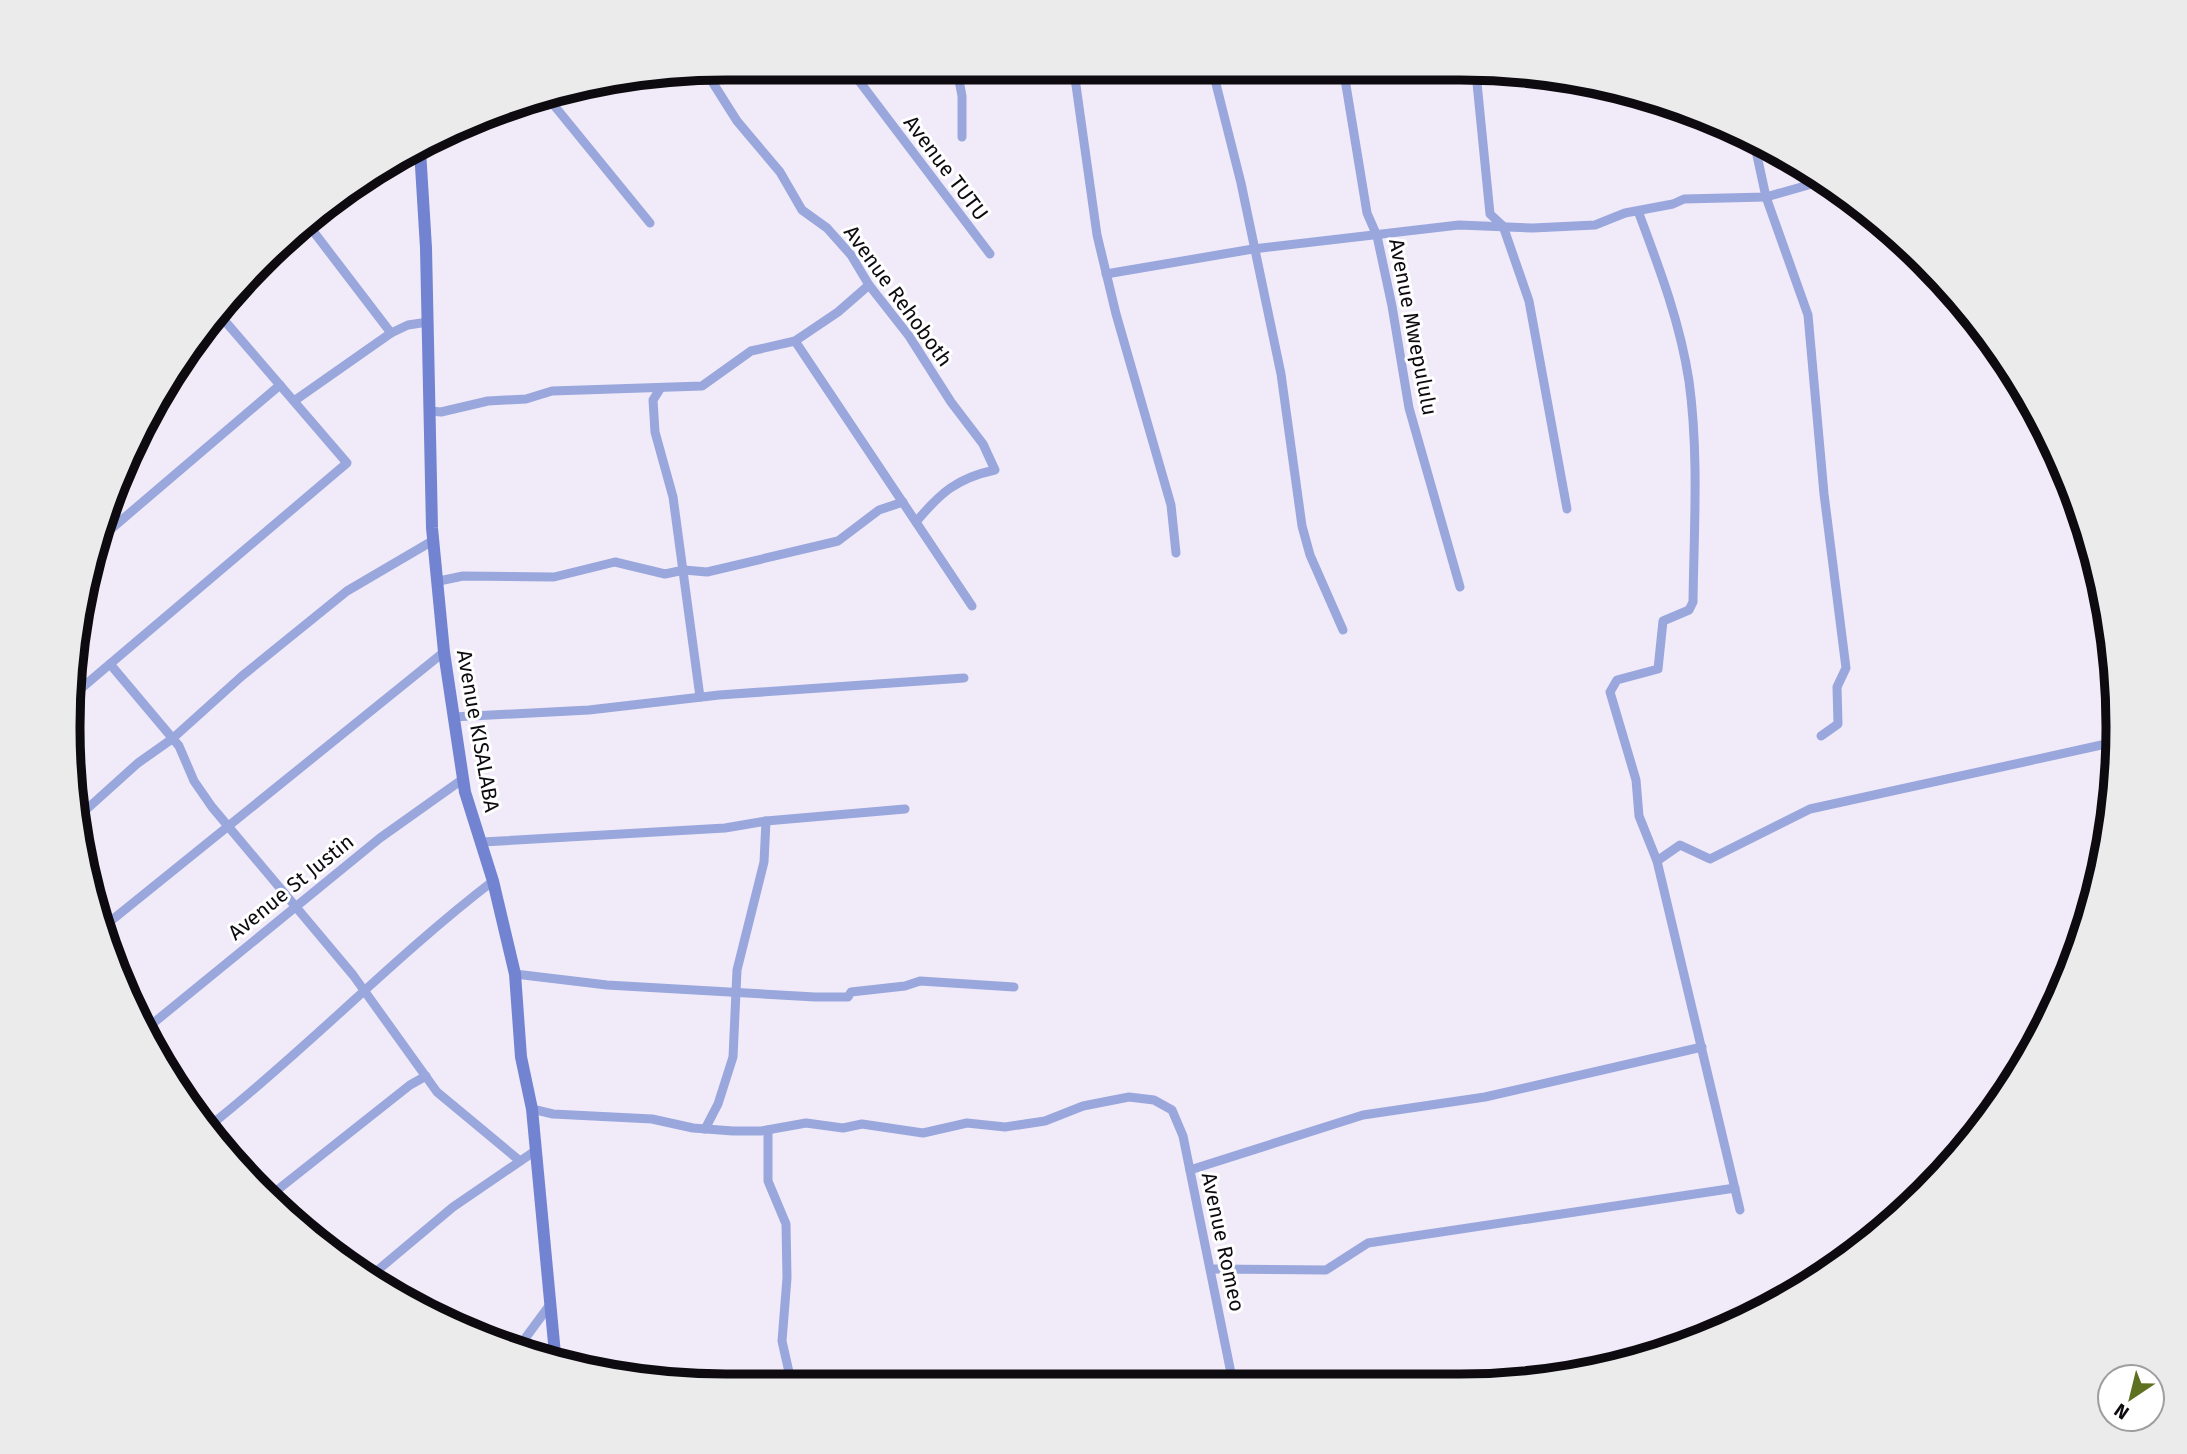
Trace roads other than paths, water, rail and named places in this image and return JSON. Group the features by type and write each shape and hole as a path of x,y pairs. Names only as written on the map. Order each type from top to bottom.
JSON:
{"street":[{"name":"Avenue TUTU","path":"858,80 990,254"},
{"path":"959,80 962,96 962,137"},
{"path":"1075,80 1097,234 1171,505 1176,553"},
{"path":"1215,80 1241,183 1281,374 1303,526 1310,555 1343,630"},
{"name":"Avenue Mwepululu","path":"1345,80 1367,213 1377,236 1409,408 1460,587"},
{"name":"Avenue Rehoboth","path":"712,81 737,121 780,172 802,210 842,243 983,444 995,470 968,475 939,495 916,522"},
{"path":"1477,81 1490,214 1503,226 1529,301 1567,509"},
{"path":"554,105 650,223"},
{"path":"1756,153 1766,197 1808,314 1824,494 1846,668 1837,687 1838,724 1821,736"},
{"name":"Avenue KISALABA","path":"420,158 434,540 444,652 463,779 493,881 514,974 521,1057 532,1109 554,1349"},
{"path":"1106,274 1253,249 1459,225 1558,228 1595,225 1684,199 1766,197 1811,184"},
{"path":"1638,211 1679,331 1689,383 1694,454 1693,602 1689,610 1663,621 1658,669 1617,680 1610,692 1636,780 1639,817 1657,861 1740,1210"},
{"path":"313,231 391,333"},
{"path":"430,411 441,412 488,401 526,399 552,391 702,386 751,351 795,341 838,312 869,285"},
{"path":"82,688 347,463 225,321"},
{"path":"294,401 391,333 408,325 428,322"},
{"path":"795,341 972,606"},
{"path":"113,527 280,385"},
{"path":"660,389 653,400 655,432 673,497 700,697"},
{"path":"439,580 463,576 554,577 615,562 665,574 684,570 707,572 838,541 879,510 903,502"},
{"path":"86,810 138,763 172,739 242,676 347,591 434,540"},
{"path":"111,921 444,652"},
{"path":"110,664 180,746 194,781 365,992 426,1076 455,1110 476,1122 520,1161"},
{"path":"453,717 589,710 700,697 964,678"},
{"path":"1657,861 1680,845 1710,859 1810,809 2106,744"},
{"name":"Avenue St Justin","path":"153,1023 380,838 463,779"},
{"path":"482,842 724,828 766,821 905,809"},
{"path":"705,1129 718,1104 733,1057 740,956 764,862 766,821"},
{"path":"215,1122 272,1077 278,1068 437,924 493,881"},
{"path":"514,974 607,985 736,994 848,997 851,992 905,986 920,981 1014,987"},
{"path":"1190,1170 1363,1115 1485,1097 1702,1047"},
{"path":"277,1190 410,1085 426,1076"},
{"name":"Avenue Romeo","path":"768,1130 806,1123 843,1128 862,1124 923,1133 967,1123 1011,1126 1045,1121 1083,1106 1129,1097 1154,1100 1172,1110 1184,1136 1200,1231 1212,1269 1231,1374"},
{"path":"532,1109 553,1114 652,1119 705,1129 768,1130 768,1181 786,1224 787,1278 782,1341 789,1374"},
{"path":"377,1271 453,1207 535,1152"},
{"path":"1212,1269 1326,1270 1368,1243 1735,1188"},
{"path":"524,1340 549,1306"}]}
